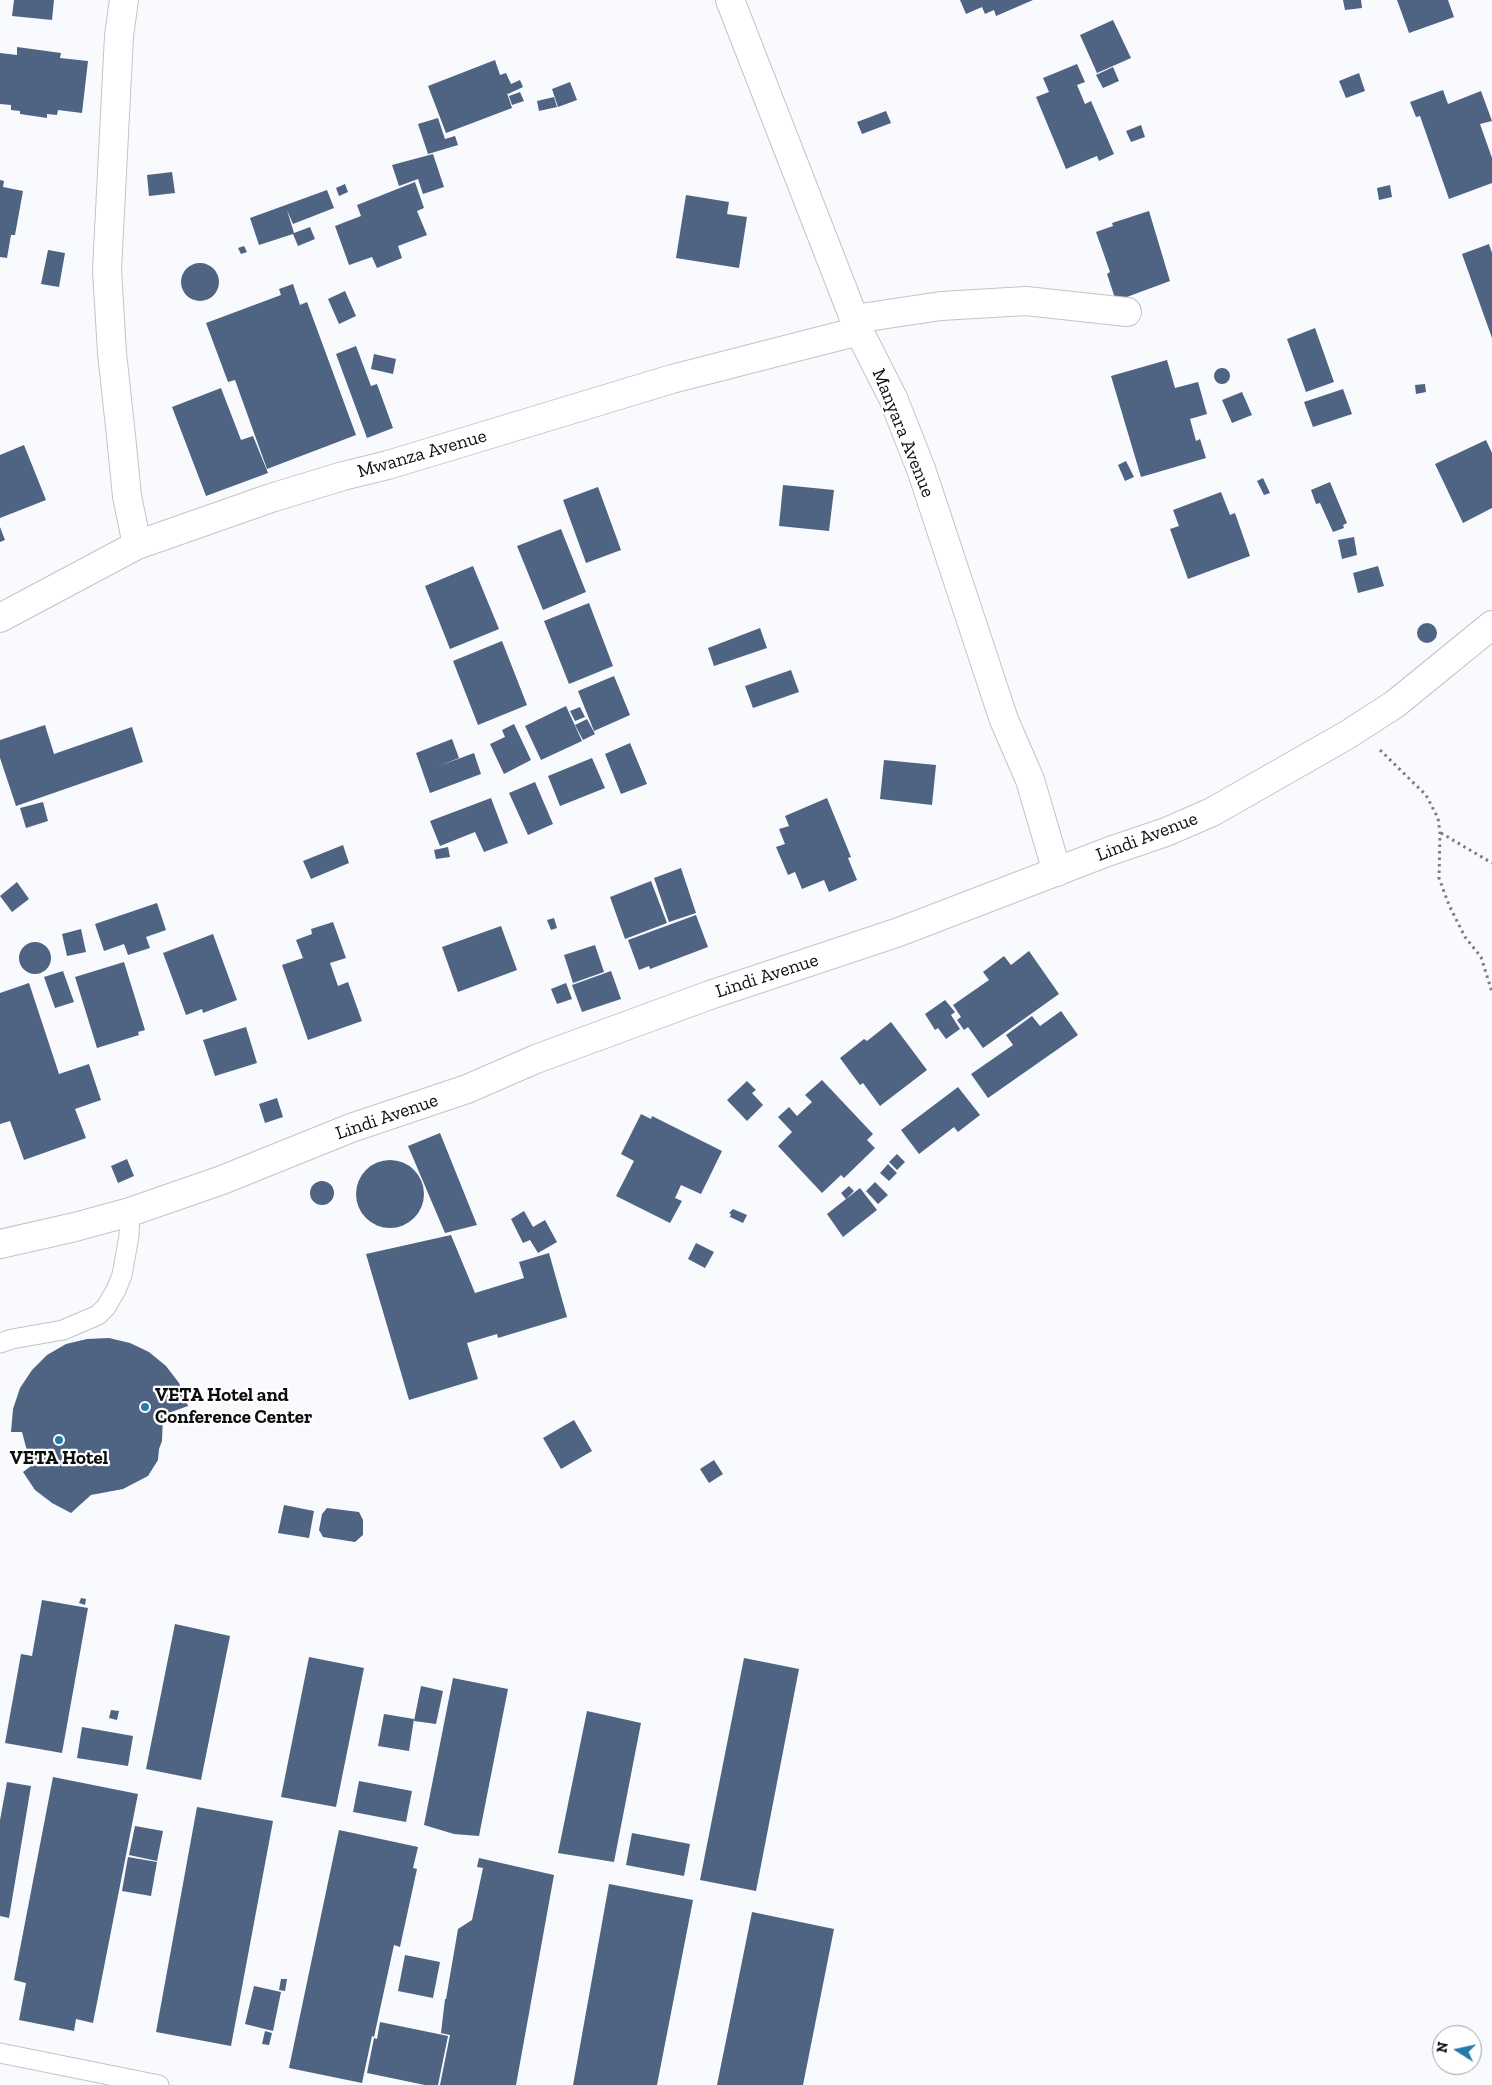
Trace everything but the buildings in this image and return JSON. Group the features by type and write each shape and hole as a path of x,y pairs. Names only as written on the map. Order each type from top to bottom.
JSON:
{"street":[{"path":"124,0 119,36 107,270 112,353 127,496 137,545"},
{"name":"Manyara Avenue","path":"730,0 857,325 893,398 921,469 1004,720 1030,780 1057,872"},
{"name":"Mwanza Avenue","path":"0,618 137,545 271,498 857,325 942,306 1026,301 1128,312"},
{"name":"Lindi Avenue","path":"0,1244 75,1228 130,1212 222,1180 352,1128 467,1089 536,1059 710,995 899,932 1166,832 1212,812 1307,758 1395,704 1492,624"}],"lane":[{"path":"0,1343 12,1339 64,1330 98,1315 106,1307 122,1275 129,1236 130,1212"},
{"path":"0,2053 107,2080 159,2085"}],"path":[{"path":"1357,728 1426,795 1438,818 1440,833 1439,878 1449,905 1465,937 1481,957 1492,992"},
{"path":"1440,833 1492,863"}],"place":[{"name":"VETA Hotel and Conference Center","path":"145,1407"},
{"name":"VETA Hotel","path":"59,1440"}]}
